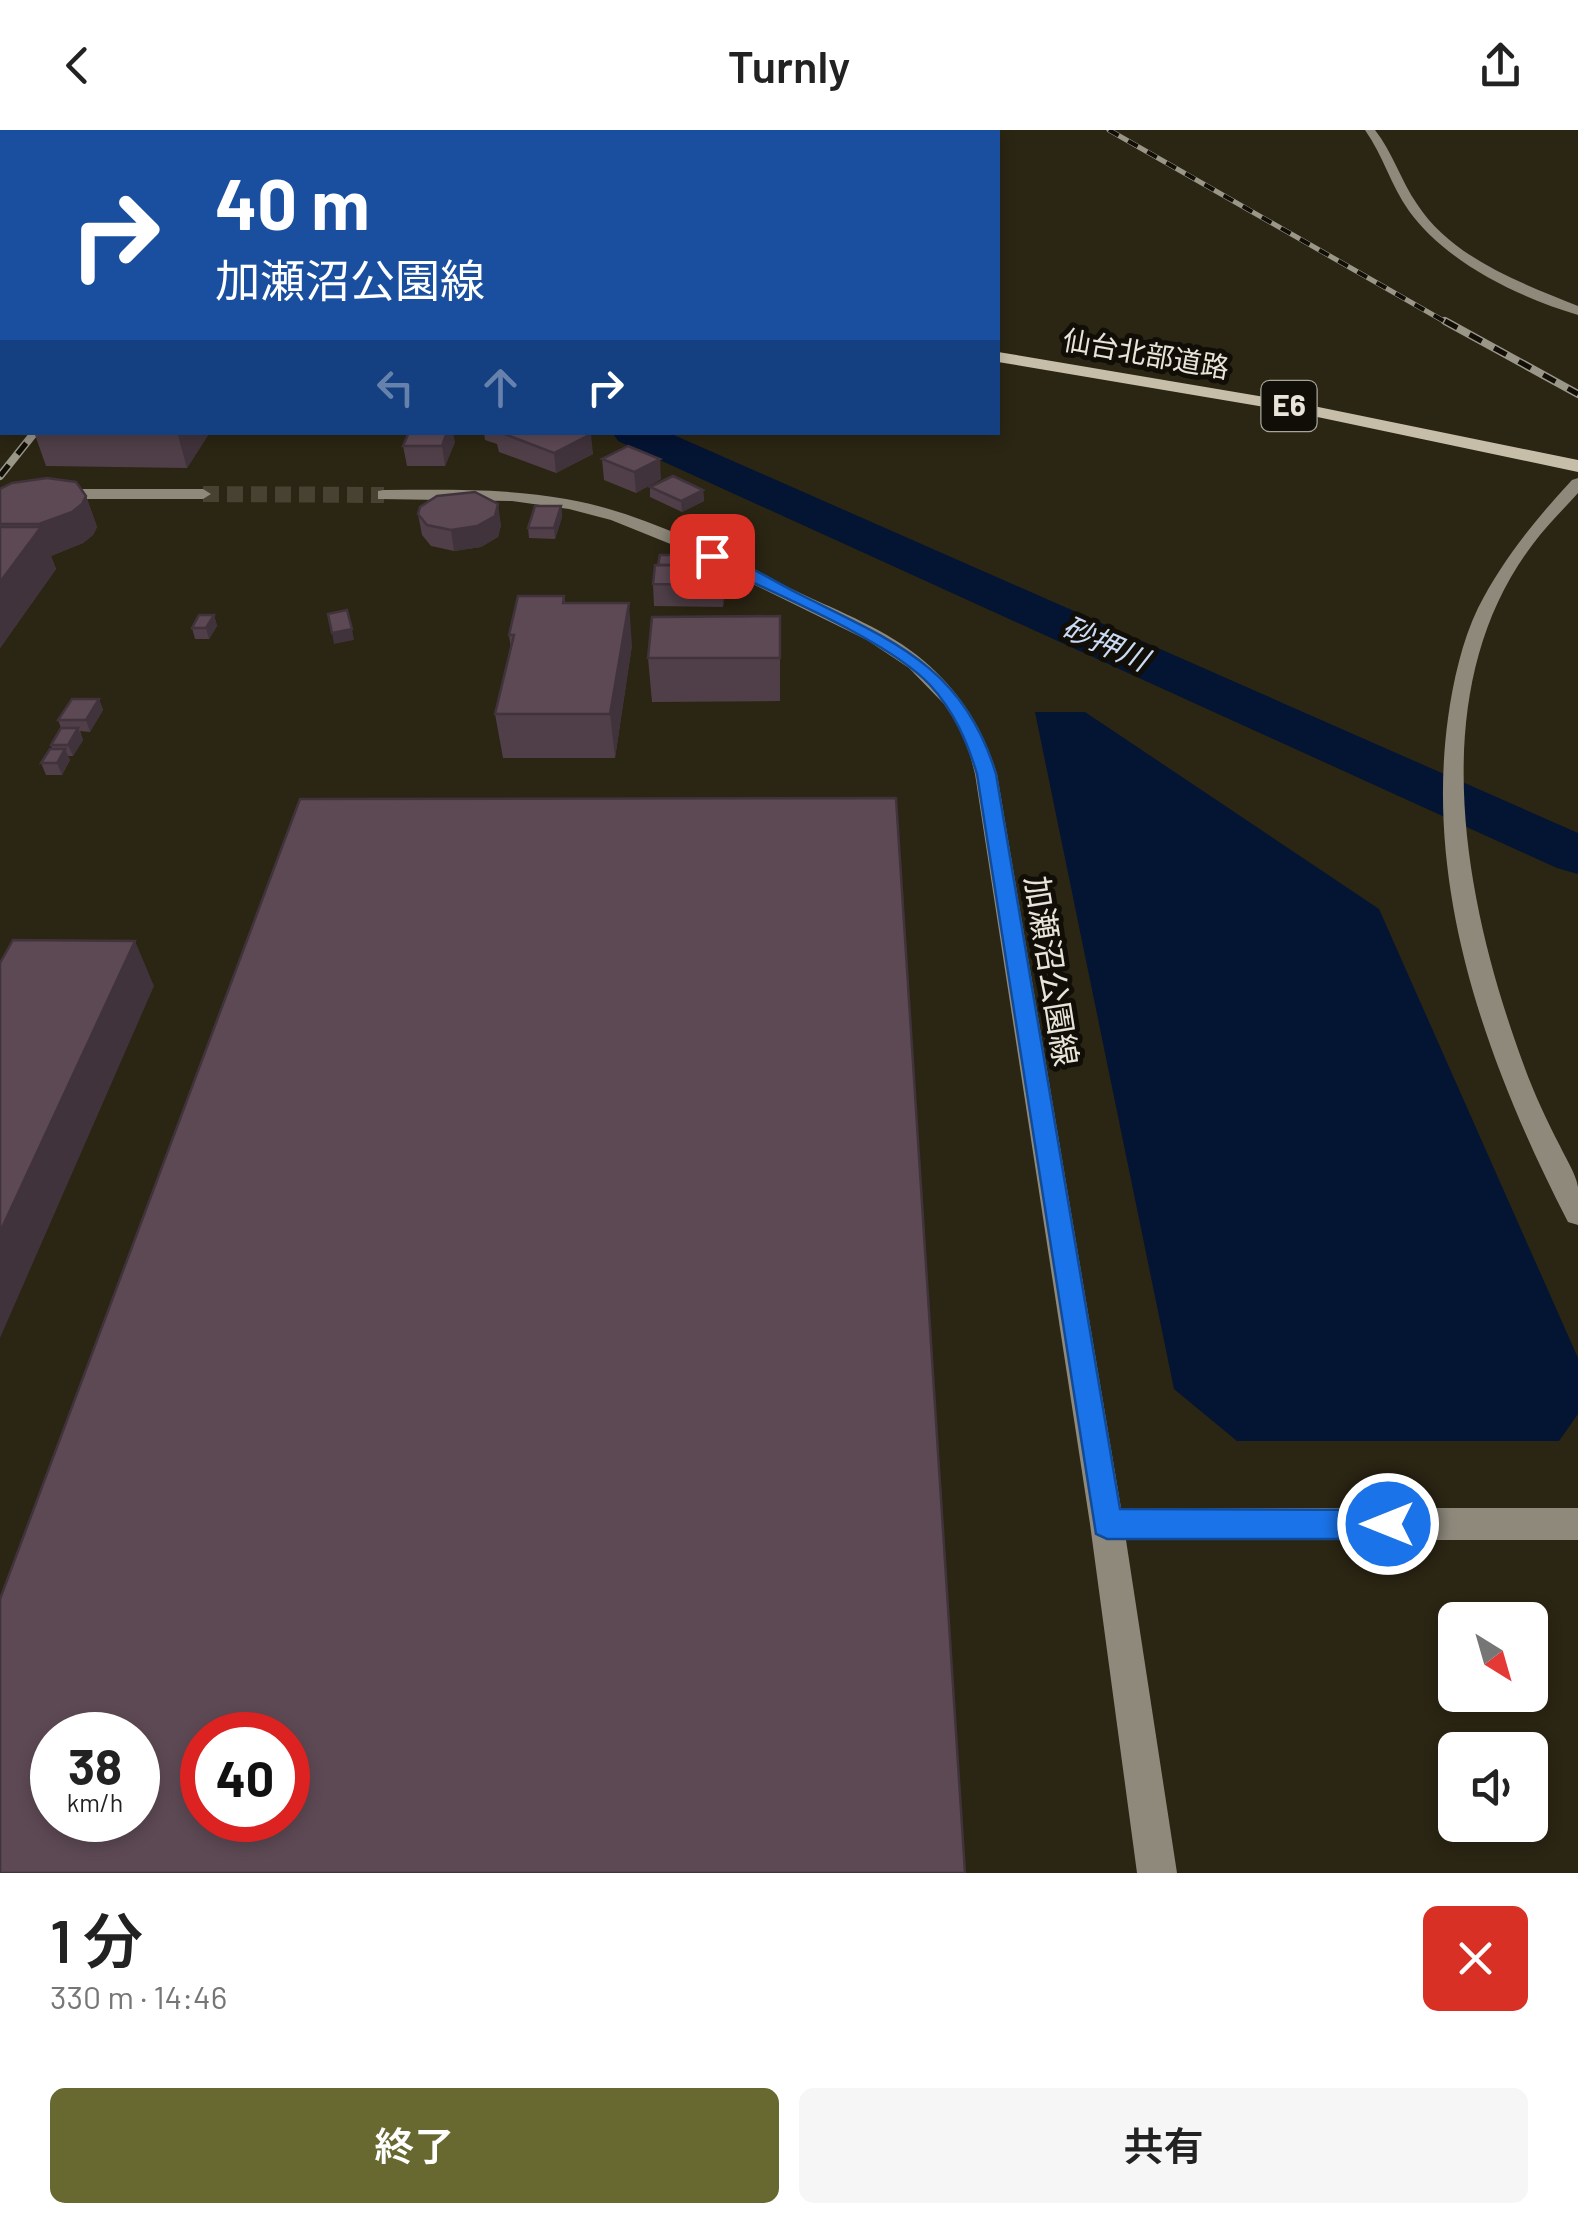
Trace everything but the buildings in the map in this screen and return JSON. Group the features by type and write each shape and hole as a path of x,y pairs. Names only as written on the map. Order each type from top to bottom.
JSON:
{"highway":[{"name":"仙台北部道路","path":"1000,357 1290,406 1578,466"}],"street":[{"path":"1370,130 1413,208 1448,246 1484,268 1578,311"},
{"path":"1578,483 1520,547 1484,608 1466,665 1454,734 1452,839 1477,965 1511,1068 1578,1214"},
{"path":"0,494 203,494"},
{"name":"加瀬沼公園線","path":"384,494 512,496 569,504 634,522 874,636 916,664 952,700 975,736 986,774 1107,1524 1157,1873"},
{"path":"1107,1524 1578,1524"}],"water":[{"path":"1035,712 1085,712 1379,909 1578,1358 1578,1414 1559,1441 1237,1441 1174,1389"}],"waterway":[{"name":"砂押川","path":"639,435 1578,855"}],"tunnel":[{"path":"203,494 384,495"}],"railway":[{"path":"1109,130 1449,324"},
{"path":"1445,321 1578,394"},
{"path":"0,476 33,435"}],"route":[{"path":"712,556 896,649 936,682 975,736 986,774 1107,1524 1388,1524"}]}
